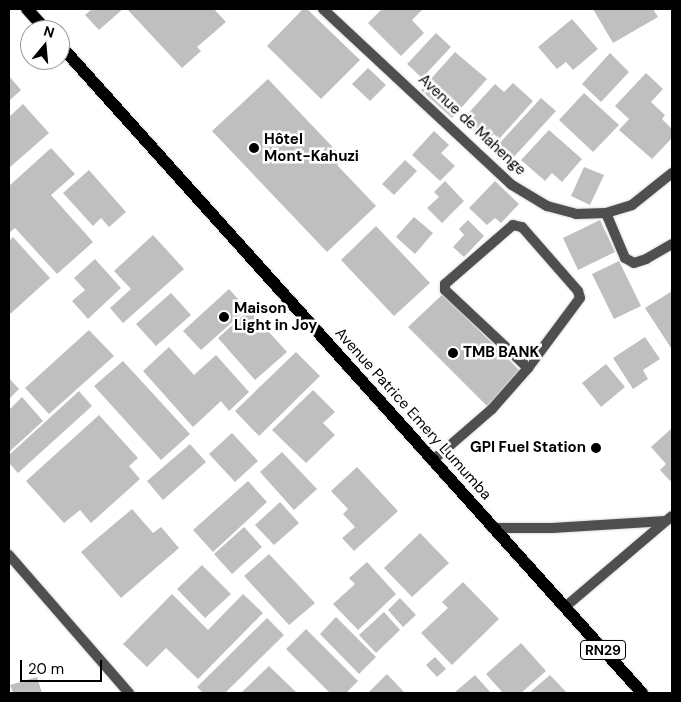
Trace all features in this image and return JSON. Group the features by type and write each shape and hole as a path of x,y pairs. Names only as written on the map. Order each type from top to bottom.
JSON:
{"main road":[{"path":"27,9 37,20"},
{"name":"Avenue Patrice Emery Lumumba","path":"70,56 642,693"}],"street":[{"name":"Avenue de Mahenge","path":"323,9 512,185 547,206 576,214 606,213 632,205 672,173"},
{"path":"606,213 625,258 634,263 646,259 672,244"},
{"path":"432,461 492,409 528,368 580,298 578,291 522,227 513,224 445,284 445,290 528,368"},
{"path":"492,528 552,528 669,518"},
{"path":"565,607 669,518"},
{"path":"9,555 129,693"}],"building":[{"path":"92,9 123,9 99,30 85,15"},
{"path":"127,9 214,9 226,22 197,47 201,51 182,68"},
{"path":"303,9 307,9 360,60 321,99 267,46"},
{"path":"382,9 423,9 412,20 424,33 401,56 368,23"},
{"path":"593,9 653,9 658,17 613,43"},
{"path":"572,19 598,49 573,70 566,62 557,69 538,47"},
{"path":"436,33 451,47 422,78 407,64"},
{"path":"455,52 487,79 452,118 421,90"},
{"path":"610,53 629,72 601,102 582,84"},
{"path":"368,68 386,85 370,101 352,84"},
{"path":"646,73 663,89 651,102 665,115 662,119 672,129 672,138 652,159 619,130 629,119 615,106"},
{"path":"9,76 21,90 9,101"},
{"path":"268,79 344,159 337,165 376,206 327,252 212,131"},
{"path":"513,83 533,101 499,139 494,134 486,142 462,120 495,84 504,92"},
{"path":"584,93 619,125 593,152 559,120"},
{"path":"541,98 556,111 511,160 496,147"},
{"path":"23,104 49,133 9,168 9,117"},
{"path":"549,130 582,159 562,182 552,173 545,181 521,160"},
{"path":"434,131 449,145 441,153 455,166 440,181 412,155"},
{"path":"51,148 75,174 51,195 93,242 57,274 15,228 9,233 9,186"},
{"path":"405,160 417,171 394,195 382,184"},
{"path":"584,167 604,175 590,205 571,196"},
{"path":"89,170 126,212 109,227 101,218 93,226 63,193"},
{"path":"445,181 464,201 442,223 427,208 439,197 434,192"},
{"path":"495,181 519,204 501,223 495,218 487,225 469,208"},
{"path":"414,217 433,233 415,254 396,237"},
{"path":"468,220 484,236 464,257 453,247 464,235 459,229"},
{"path":"600,220 615,252 578,270 563,238"},
{"path":"376,226 430,283 394,316 341,260"},
{"path":"153,235 184,269 123,323 110,308 131,289 114,271"},
{"path":"13,237 50,278 9,315 9,241"},
{"path":"95,259 121,288 88,319 72,301 85,290 74,278"},
{"path":"619,261 641,306 614,319 592,274"},
{"path":"229,289 247,309 201,350 183,331"},
{"path":"672,291 672,347 671,348 645,308"},
{"path":"171,293 191,315 156,346 136,324"},
{"path":"443,294 521,372 487,406 408,327"},
{"path":"249,310 287,352 255,380 218,338"},
{"path":"89,330 114,356 49,414 25,388"},
{"path":"645,337 660,359 643,370 648,379 633,389 613,358"},
{"path":"169,347 194,375 216,355 249,392 229,411 221,401 193,427 143,371"},
{"path":"296,352 320,376 259,436 235,411"},
{"path":"123,361 190,434 161,460 94,386"},
{"path":"606,364 625,387 601,407 582,383"},
{"path":"9,378 19,389 9,399"},
{"path":"313,390 335,412 323,423 335,435 306,463 272,430"},
{"path":"79,391 92,406 18,473 9,463 9,455"},
{"path":"22,397 43,421 9,452 9,410"},
{"path":"99,415 138,458 129,466 140,479 91,523 80,510 64,523 26,481"},
{"path":"672,428 672,483 660,470 666,464 651,447"},
{"path":"232,433 258,461 235,482 209,454"},
{"path":"190,444 206,462 163,500 147,481"},
{"path":"282,452 317,489 294,510 260,472"},
{"path":"357,467 398,511 354,551 342,538 355,527 343,514 348,509 331,491"},
{"path":"248,481 267,502 213,552 193,530"},
{"path":"280,502 299,523 274,545 255,525"},
{"path":"132,509 153,533 161,527 179,548 121,598 81,552"},
{"path":"244,527 262,547 232,574 214,554"},
{"path":"420,533 449,563 412,597 384,568"},
{"path":"269,554 315,603 289,625 244,576"},
{"path":"367,562 396,594 358,630 333,604 355,584 349,578"},
{"path":"202,565 231,594 205,618 177,589"},
{"path":"463,582 499,619 452,665 421,633 448,608 442,602"},
{"path":"172,594 208,630 243,594 263,613 198,679 166,648 147,667 123,644"},
{"path":"400,598 416,615 403,627 388,610"},
{"path":"384,612 400,630 376,653 359,635"},
{"path":"336,617 376,657 359,674 320,634"},
{"path":"267,618 284,635 225,693 203,693 197,687"},
{"path":"306,629 358,681 346,693 330,693 286,649"},
{"path":"521,643 546,671 521,693 503,693 486,674"},
{"path":"435,657 446,669 437,677 426,665"},
{"path":"269,666 297,693 241,693"},
{"path":"387,674 404,692 368,693"},
{"path":"475,675 491,693 454,693"},
{"path":"550,675 567,693 529,693"},
{"path":"37,677 42,693 13,693 10,685"}],"place":[{"name":"Hôtel Mont-Kahuzi","path":"254,148"},
{"name":"Maison Light in Joy","path":"224,317"},
{"name":"TMB BANK","path":"453,353"},
{"name":"GPI Fuel Station","path":"596,448"}]}
